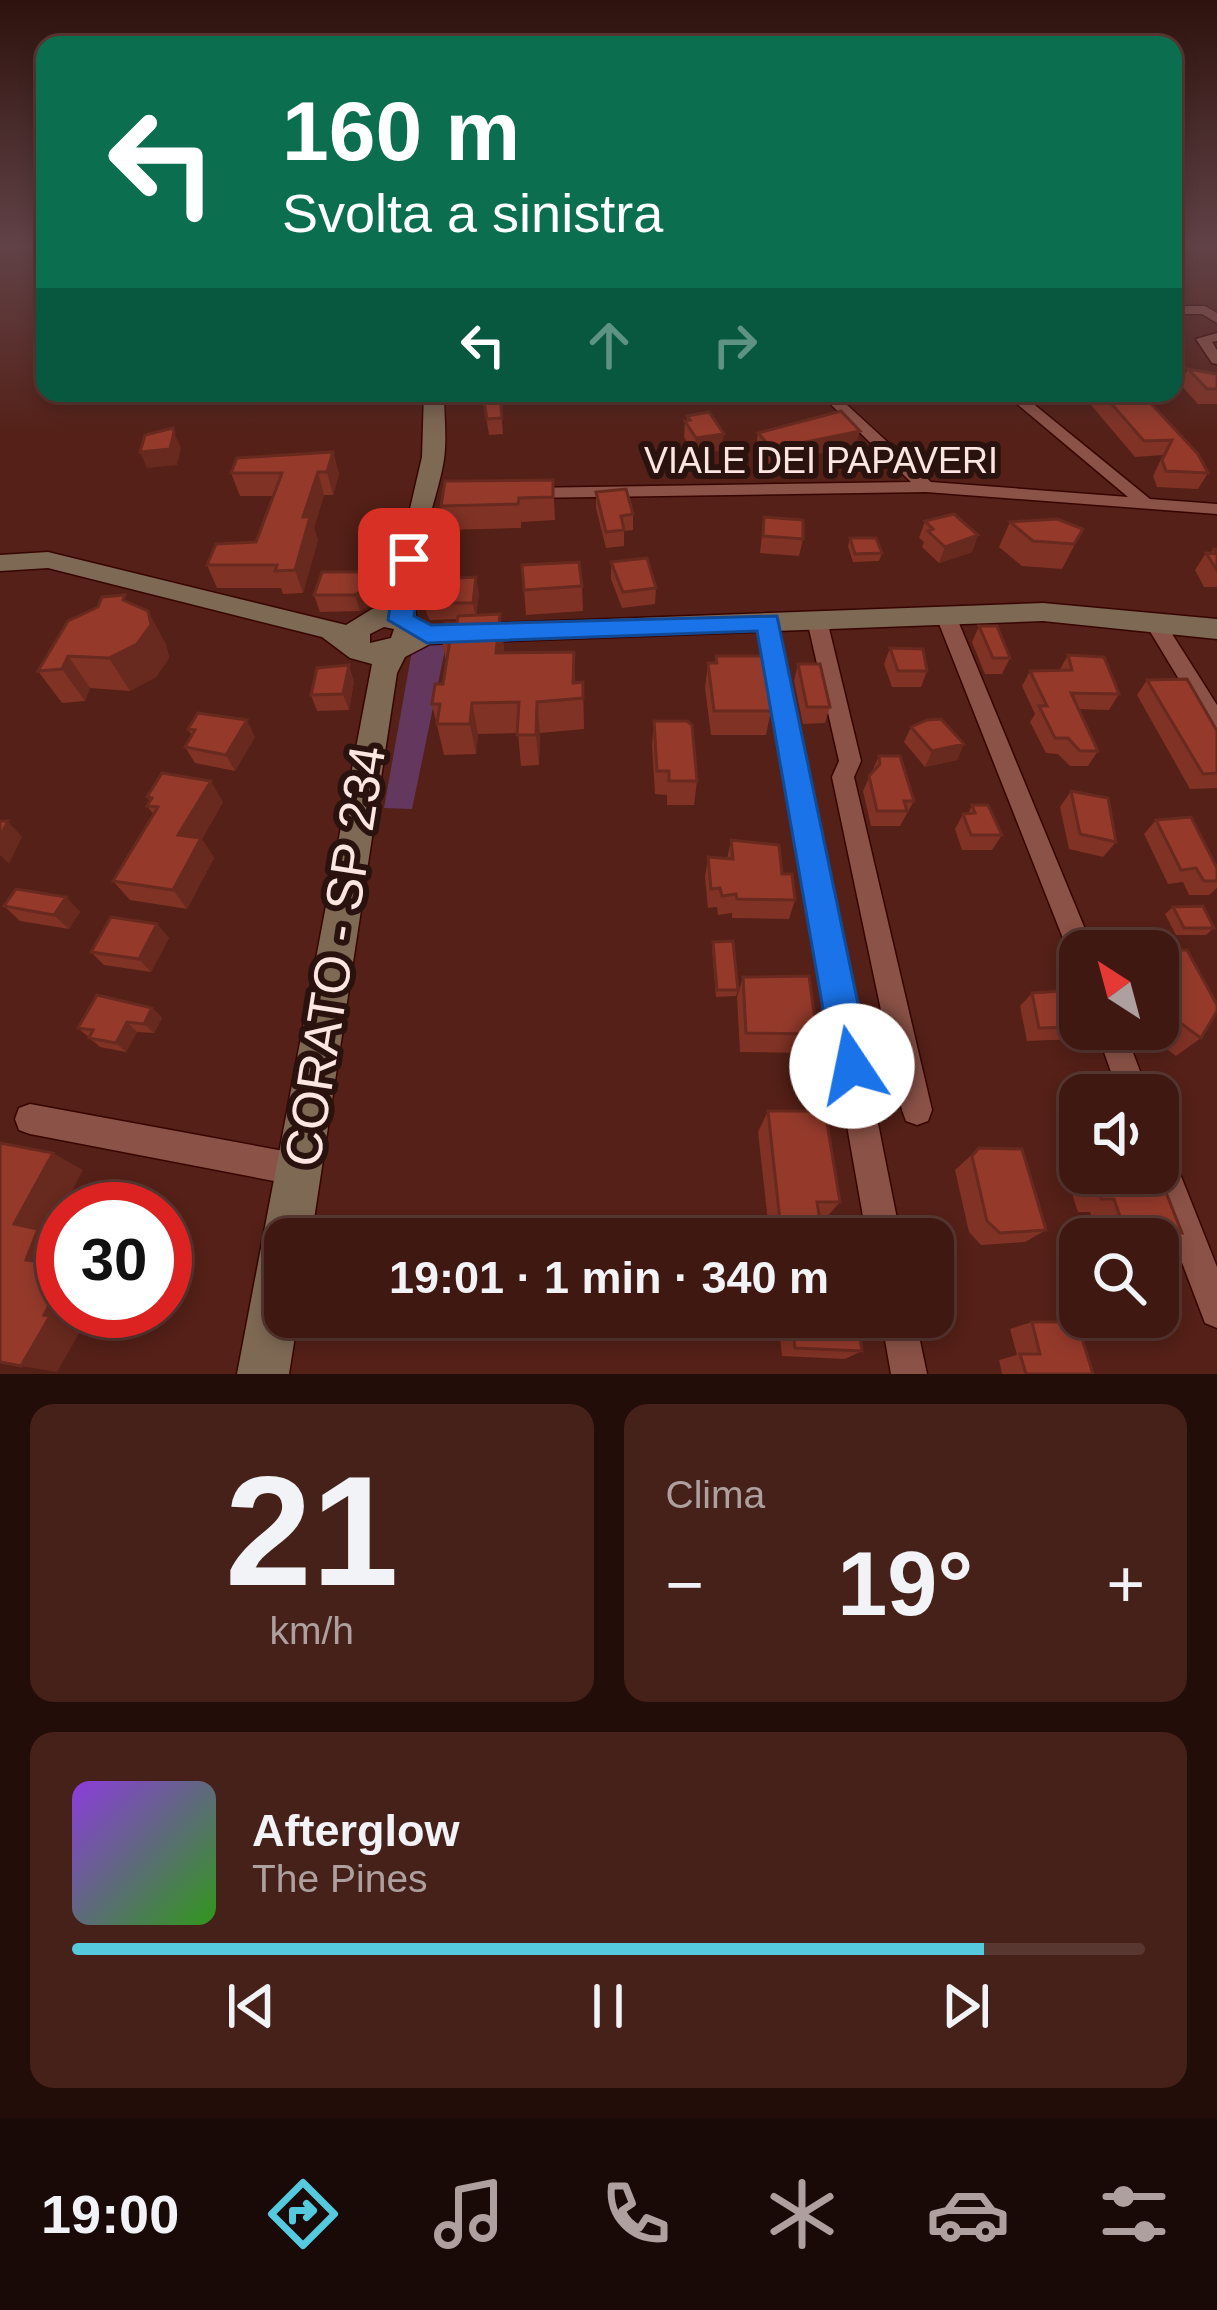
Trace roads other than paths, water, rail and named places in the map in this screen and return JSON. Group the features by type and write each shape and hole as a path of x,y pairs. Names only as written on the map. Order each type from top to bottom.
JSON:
{"street":[{"path":"1217,337 1203,339 1203,346 1217,360"},
{"name":"CORATO - SP 234","path":"291,1218 384,634 435,495 434,402"},
{"path":"836,402 926,487"},
{"path":"1022,402 1146,503"},
{"name":"VIALE DEI PAPAVERI","path":"495,494 926,487 1217,508"},
{"path":"0,563 48,560 384,634 1043,612 1217,629"},
{"path":"946,616 1073,930"},
{"path":"817,620 850,761 843,777 917,1110"},
{"path":"768,622 880,1218"},
{"path":"1155,623 1217,723"},
{"path":"31,1119 300,1170"},
{"path":"1172,1194 1217,1311"},
{"path":"263,1374 269,1338"},
{"path":"902,1338 909,1374"}]}
